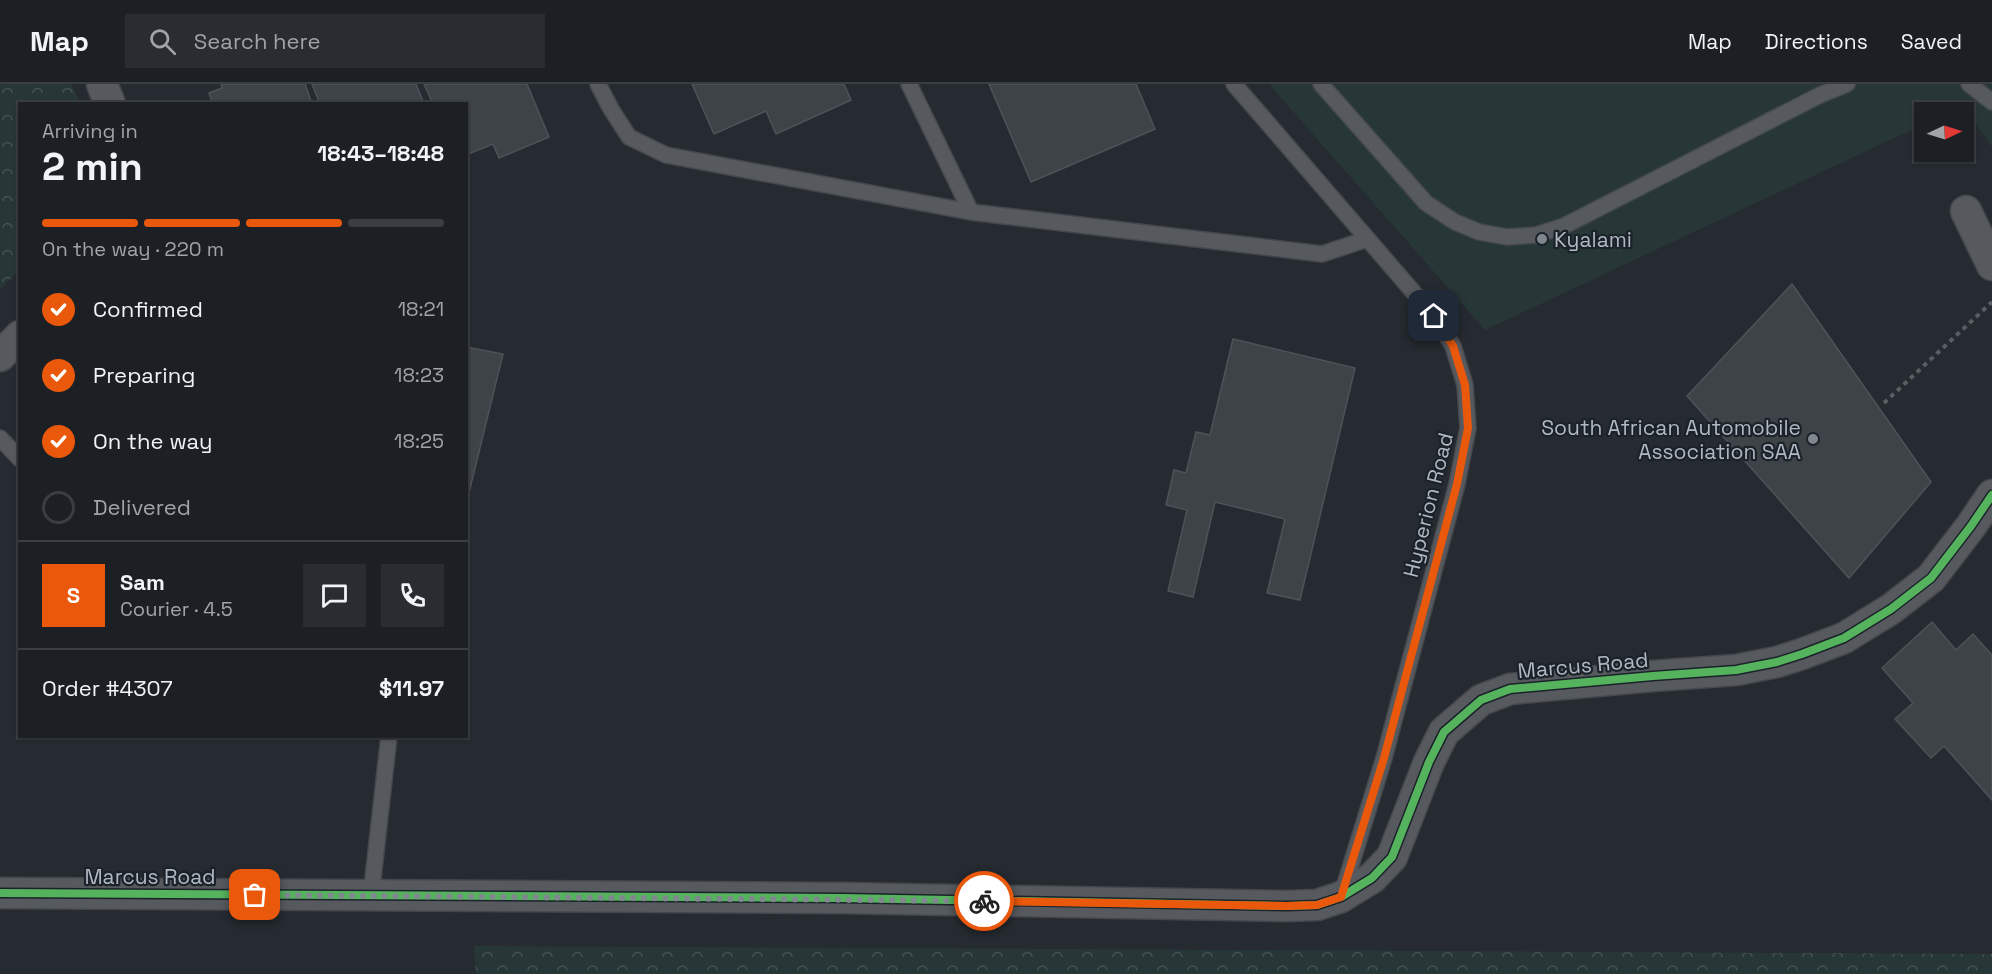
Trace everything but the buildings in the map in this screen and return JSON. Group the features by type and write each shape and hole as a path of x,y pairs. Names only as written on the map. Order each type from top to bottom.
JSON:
{"street":[{"path":"102,84 109,102"},
{"path":"1966,211 1992,265"},
{"path":"0,356 18,338"},
{"name":"Marcus Road","path":"0,893 843,898 1317,905 1341,897 1372,879 1392,856 1403,833 1429,762 1444,732 1481,700 1510,689 1736,670 1777,662 1833,642 1891,609 1931,578 1992,495"}],"lane":[{"path":"598,84 611,110 629,137 666,155 971,212 1322,254 1367,239"},
{"path":"909,84 971,212"},
{"name":"Hyperion Road","path":"1234,84 1434,316 1453,346 1465,385 1468,428 1457,484 1384,758 1341,897"},
{"path":"1321,84 1426,203 1455,222 1479,232 1507,237 1536,235 1564,226 1820,95 1847,84"},
{"path":"1969,84 1992,102"},
{"path":"0,438 18,457"},
{"path":"371,896 389,738"}],"path":[{"path":"1884,403 1992,302"}],"green space":[{"path":"0,84 71,84 80,102 18,102 18,271 0,290"},
{"name":"Kyalami","path":"1269,84 1992,84 1992,147 1974,121 1974,102 1914,102 1914,129 1485,330"},
{"path":"474,946 1992,954 1992,974 476,974"}],"cycle path":[{"path":"0,893 843,898 1317,905 1341,897 1372,878 1392,857 1429,762 1444,732 1481,700 1510,689 1736,670 1777,662 1844,638 1891,609 1931,578 1992,495"}],"way so far":[{"path":"255,895 843,898 984,901"}],"place":[{"name":"Kyalami","path":"1542,239"},
{"name":"South African Automobile Association SAA","path":"1813,439"}],"route":[{"path":"984,901 1287,906 1317,905 1341,897 1384,758 1457,484 1468,428 1465,385 1453,346 1434,316"}]}
